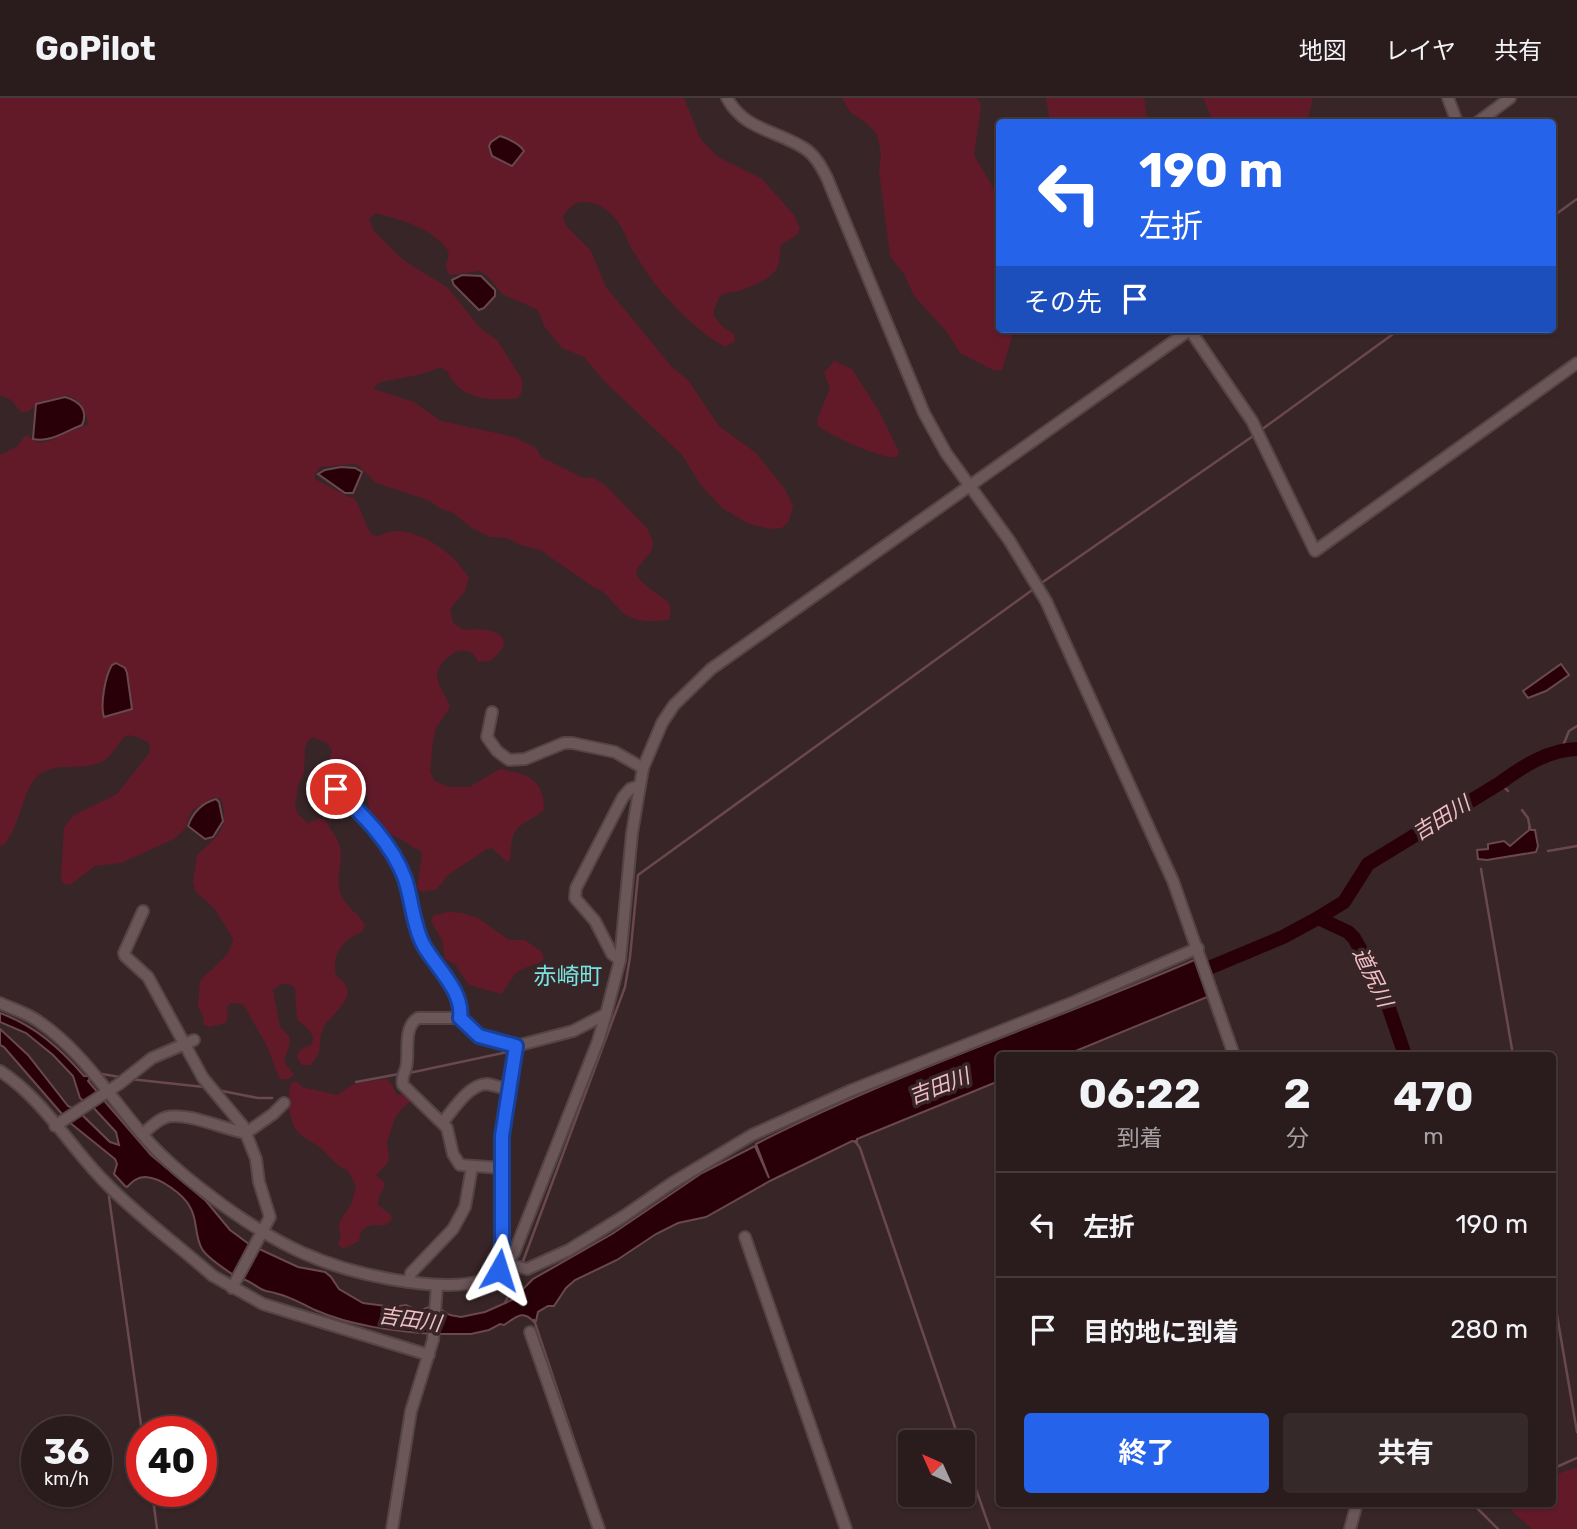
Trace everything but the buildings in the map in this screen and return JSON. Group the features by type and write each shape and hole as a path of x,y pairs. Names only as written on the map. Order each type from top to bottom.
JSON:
{"street":[{"path":"727,98 749,123 805,148 823,169 923,413 946,453 1009,540 1046,601 1173,881 1233,1052"},
{"path":"1448,98 1456,119"},
{"path":"1482,119 1510,98"},
{"path":"0,1003 38,1021 57,1036 142,1134 181,1173 261,1235 291,1250 349,1270 387,1279 437,1288 483,1280 506,1264 514,1253 598,1041 620,960 632,833 643,768 658,730 674,705 711,669 1187,333"},
{"path":"1193,333 1252,421 1315,551 1577,363"},
{"path":"492,712 487,737 497,751 509,760 525,759 564,743 572,743 615,752 643,768"},
{"path":"620,960 612,954 595,921 575,898 576,888 623,797 630,789 639,786"},
{"path":"336,789 368,821 398,865 405,880 423,944 455,993 461,1012 460,1018"},
{"path":"143,911 124,953 156,988 189,1042 212,1089 237,1117 256,1158 259,1182 270,1217 233,1285"},
{"path":"506,1264 527,1269 569,1250 752,1135 852,1090 1074,1002 1198,949"},
{"path":"502,1168 462,1166 455,1158 443,1122 403,1085 406,1046 414,1020 460,1018 479,1036 515,1050 573,1031 606,1014"},
{"path":"58,1124 106,1093 152,1058 189,1042"},
{"path":"506,1264 502,1255 502,1136 515,1050"},
{"path":"0,1071 25,1090 58,1124 116,1193 213,1276 274,1308 429,1355"},
{"path":"443,1122 466,1095 478,1087 487,1084 510,1089"},
{"path":"246,1133 284,1103"},
{"path":"142,1134 162,1119 172,1116 246,1133"},
{"path":"409,1282 411,1273 445,1239 457,1222 464,1207 471,1167"},
{"path":"745,1237 846,1529"},
{"path":"392,1529 409,1423 433,1340 437,1288"},
{"path":"530,1332 599,1529"},
{"path":"1350,1529 1356,1507"}],"shaded area":[{"path":"0,98 684,98 701,140 718,157 762,179 794,215 800,228 797,235 781,245 778,266 771,275 748,288 723,294 718,300 713,315 723,327 734,334 735,341 725,347 709,337 663,294 633,251 620,225 605,209 590,202 583,202 575,204 563,217 566,226 591,251 606,287 672,367 688,380 719,426 756,453 784,488 793,505 789,521 782,528 770,529 749,524 722,508 700,484 683,456 604,381 584,357 562,348 544,326 536,309 502,294 489,277 480,271 449,275 446,267 449,252 426,231 376,213 369,219 374,231 402,259 448,288 480,328 497,340 522,379 522,392 518,398 507,399 486,398 468,393 440,367 378,383 374,389 414,402 441,421 514,437 536,448 541,457 583,478 594,478 605,485 647,528 653,541 652,550 636,574 667,601 670,613 669,619 657,621 630,617 603,592 540,550 507,538 490,537 428,500 376,483 354,464 320,467 315,479 354,498 373,535 379,536 394,531 415,534 456,561 469,578 465,591 450,609 453,623 464,630 492,631 503,639 504,645 490,661 478,662 472,654 461,651 445,660 438,670 439,683 450,707 436,728 433,741 430,772 435,781 448,787 469,787 500,769 518,773 537,784 544,810 516,831 510,860 507,862 492,848 487,849 448,875 437,889 422,892 417,888 422,854 420,850 386,831 376,822 370,811 367,795 351,784 344,772 334,766 330,758 332,750 328,744 313,737 308,741 305,747 304,773 298,785 295,807 308,823 319,818 325,820 334,835 341,850 341,895 365,925 362,932 344,943 337,955 336,976 344,982 347,995 322,1030 320,1050 310,1065 302,1065 297,1057 300,1050 312,1044 313,1037 297,1019 295,988 290,984 281,984 273,990 280,1027 289,1036 290,1043 284,1061 294,1075 287,1079 279,1078 267,1046 243,1004 231,1003 226,1008 226,1023 209,1027 203,1024 204,1018 198,1007 200,981 228,952 233,939 215,909 195,891 193,882 197,855 216,837 223,825 224,809 221,799 214,797 193,810 185,829 174,839 121,863 95,866 70,885 64,884 61,879 64,827 74,815 117,794 150,752 149,743 127,735 109,757 101,762 49,769 41,773 30,787 9,837 4,845 0,846 0,455 18,446 28,435 42,443 88,424 82,406 67,395 41,402 28,412 21,412 11,400 0,395"},
{"path":"842,98 977,98 981,106 974,155 996,193 996,333 1015,333 1002,370 993,370 960,353 946,331 914,296 904,274 890,256 877,135 868,124 850,112"},
{"path":"1046,98 1144,98 1148,119 1050,119"},
{"path":"1203,98 1313,98 1308,119 1212,119"},
{"path":"834,361 852,369 880,413 899,452 897,457 869,451 819,427 817,420 830,388 824,373"},
{"path":"449,912 478,918 509,940 525,940 542,952 544,959 519,971 501,994 469,985 455,964 445,959 442,940 431,921 434,915"},
{"path":"386,1079 397,1095 407,1094 412,1101 402,1108 395,1118 387,1142 387,1164 376,1175 385,1186 378,1205 391,1215 392,1219 386,1225 365,1228 359,1241 345,1248 341,1247 338,1244 341,1236 339,1226 351,1204 356,1186 348,1171 296,1130 290,1110 291,1083 296,1081 302,1087 337,1095 354,1084"},
{"path":"1577,1467 1577,1529 1532,1529 1507,1507 1556,1507 1556,1475"}],"water":[{"path":"500,136 517,144 524,151 512,166 492,156 489,146"},
{"path":"462,275 481,276 495,290 495,296 484,308 479,310 454,285 452,280"},
{"path":"65,397 81,407 84,415 82,425 52,438 33,439 36,404"},
{"path":"341,467 355,468 362,472 353,493 345,493 318,474"},
{"path":"116,663 125,668 127,673 132,709 104,717 105,683 109,670"},
{"path":"1561,664 1569,675 1546,691 1528,698 1523,691"},
{"path":"216,799 223,821 213,837 205,839 188,826 199,809"},
{"path":"1529,826 1531,830 1535,830 1538,846 1536,852 1478,859 1477,850 1488,849 1488,844 1504,841 1510,846 1529,830"},
{"path":"1199,958 1212,995 1073,1052 996,1052 996,1082 857,1139 857,1142 852,1141 770,1181 706,1217 678,1223 656,1234 617,1260 575,1280 554,1306 548,1306 538,1312 536,1321 523,1315 504,1325 471,1334 435,1334 440,1309 461,1317 485,1312 512,1300 533,1279 612,1234 702,1173 755,1146 769,1178 756,1144 865,1093"},
{"path":"0,1013 25,1024 46,1039 84,1076 88,1076 88,1081 100,1095 84,1101 80,1098 73,1076 26,1033 0,1022"},
{"path":"0,1029 28,1055 68,1106 77,1110 66,1118 62,1114 0,1045"},
{"path":"101,1097 151,1155 206,1201 230,1230 253,1247 236,1277 213,1261 202,1249 192,1212 183,1197 164,1183 151,1178 140,1178 125,1186 114,1174 117,1164 115,1159 69,1122 79,1112 110,1142 119,1145 116,1132 90,1104"},
{"path":"255,1247 298,1267 325,1272 339,1289 363,1303 393,1307 406,1305 419,1311 434,1307 432,1334 358,1324 263,1290 242,1279"}],"waterway":[{"path":"1556,214 1577,199"},
{"path":"1261,430 1394,333"},
{"path":"1040,584 1256,434"},
{"path":"522,1264 625,987 638,875 1035,588"},
{"path":"1561,751 1569,731 1577,726"},
{"name":"吉田川","path":"1192,975 1283,937 1318,918 1344,902 1368,864 1527,765 1556,752 1577,749"},
{"path":"1500,783 1508,791"},
{"path":"1522,810 1528,818 1530,828"},
{"path":"1548,851 1577,846"},
{"path":"1481,869 1512,1052"},
{"name":"道尻川","path":"1318,918 1348,932 1354,938 1382,988 1404,1052"},
{"path":"579,1033 598,1024"},
{"path":"409,1073 512,1051"},
{"path":"102,1074 120,1077"},
{"path":"356,1082 399,1074"},
{"path":"130,1079 204,1087"},
{"path":"217,1090 272,1098"},
{"path":"855,1141 860,1148 956,1430"},
{"path":"111,1192 109,1197 140,1416"},
{"path":"505,1303 518,1275"},
{"path":"1556,1309 1577,1432"},
{"path":"534,1320 596,1506"},
{"path":"1556,1467 1577,1458"},
{"path":"975,1487 990,1529"},
{"path":"154,1507 157,1529"},
{"name":"道尻川","path":"1476,1507 1498,1529"}],"district":[{"name":"赤崎町","path":"568,976"}],"route":[{"path":"336,789 368,821 398,865 405,880 423,944 455,993 461,1012 460,1018 479,1036 516,1046 502,1136 502,1255 506,1264 499,1270"}]}
